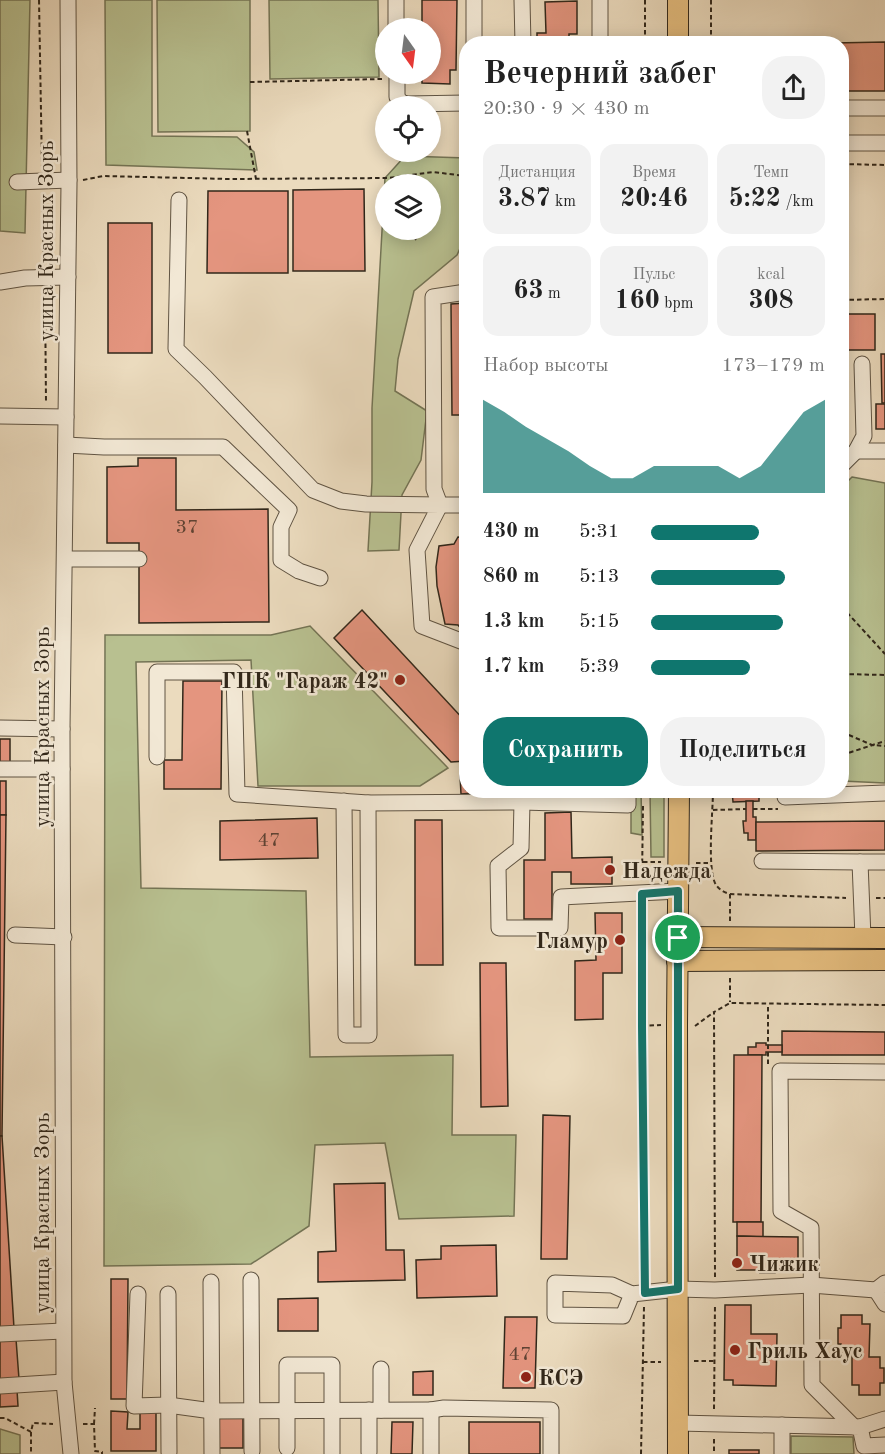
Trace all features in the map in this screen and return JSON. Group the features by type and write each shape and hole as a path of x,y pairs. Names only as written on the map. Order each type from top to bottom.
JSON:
{"main road":[{"path":"678,0 678,36"},
{"path":"678,1454 679,798"},
{"path":"678,938 885,938"},
{"path":"678,961 885,960"}],"street":[{"name":"улица Красных Зорь","path":"69,0 62,769 63,1331 64,1382 71,1454"},
{"path":"396,0 396,18"},
{"path":"474,0 474,36"},
{"path":"522,0 523,36"},
{"path":"600,0 600,36"},
{"path":"397,84 397,97 401,102 407,104 459,103"},
{"path":"849,108 885,108"},
{"path":"849,143 885,143"},
{"path":"17,182 69,182"},
{"path":"179,200 176,349 313,490 341,501 366,504 459,505"},
{"path":"0,282 25,278 68,277"},
{"path":"459,293 433,297 434,489 440,505 417,550 422,626 459,640"},
{"path":"849,458 856,451 864,436 862,364"},
{"path":"0,416 66,417"},
{"path":"66,445 223,447 289,510 281,527 281,560 299,571 320,578"},
{"path":"856,451 885,451"},
{"path":"65,559 139,560"},
{"path":"157,757 157,672 234,672 237,794 368,803 479,798"},
{"path":"0,728 62,729"},
{"path":"0,769 62,769"},
{"path":"849,793 885,793"},
{"path":"523,798 521,848 498,866 499,928 560,928 561,897 678,891"},
{"path":"546,798 628,805 628,798"},
{"path":"344,801 346,1035 369,1035 368,803"},
{"path":"762,861 885,862"},
{"path":"860,862 863,938"},
{"path":"15,935 64,937"},
{"path":"885,1072 780,1071 781,1211 811,1228 812,1385 857,1427 864,1450 885,1445"},
{"path":"251,1280 252,1451"},
{"path":"211,1282 212,1454"},
{"path":"638,1293 623,1316 555,1315 555,1283 612,1285 638,1293 678,1289 715,1290 811,1285 880,1286 885,1304"},
{"path":"138,1294 134,1406 168,1405 212,1411 431,1410 444,1408 551,1410 551,1454"},
{"path":"168,1294 169,1452"},
{"path":"0,1334 63,1331"},
{"path":"287,1448 287,1365 332,1365 332,1453"},
{"path":"369,1452 381,1369"},
{"path":"0,1386 64,1382"},
{"path":"431,1410 431,1454"},
{"path":"678,1423 857,1427 885,1419"},
{"path":"782,1425 782,1454"}],"path":[{"path":"39,0 46,417"},
{"path":"645,0 645,36"},
{"path":"711,0 711,36"},
{"path":"250,82 375,77"},
{"path":"247,131 257,179"},
{"path":"849,165 885,165"},
{"path":"420,174 433,172 459,175"},
{"path":"69,182 103,176 257,179 375,178"},
{"path":"849,300 885,299"},
{"path":"849,615 885,654"},
{"path":"849,674 885,675"},
{"path":"849,735 872,745 885,746"},
{"path":"849,753 885,741"},
{"path":"753,809 785,808 785,798"},
{"path":"641,1454 638,1293 643,802"},
{"path":"713,810 746,809"},
{"path":"642,862 664,862"},
{"path":"696,863 711,863"},
{"path":"695,1026 730,1003 885,1005"},
{"path":"768,1004 768,1070 780,1071"},
{"path":"714,1012 714,1454"},
{"path":"642,1026 663,1025"},
{"path":"95,1408 95,1451 102,1452 102,1454"},
{"path":"0,1418 5,1418 31,1432"},
{"path":"31,1454 33,1423 94,1424"}],"green space":[{"path":"0,0 30,0 25,233 0,231"},
{"path":"105,0 152,0 152,136 237,137 254,152 257,170 106,165"},
{"path":"157,0 250,0 250,131 158,132"},
{"path":"269,0 378,0 378,18 375,18 375,77 270,79"},
{"path":"441,157 459,158 459,251 457,255 414,291 398,359 395,391 427,411 421,460 402,495 399,550 368,551 372,482 372,408 381,240 441,240 441,174 389,174 400,162 441,162"},
{"path":"852,477 885,483 885,783 849,781 849,480"},
{"path":"310,626 448,768 420,786 258,786 251,660 136,662 141,888 306,891 310,1057 453,1055 452,1135 516,1135 514,1216 399,1219 385,1143 315,1145 309,1226 251,1264 104,1266 105,635 271,635"},
{"path":"631,798 641,798 642,835 631,833"},
{"path":"650,798 664,798 664,857 651,857"},
{"path":"0,1429 20,1435 20,1454 0,1454"},
{"path":"791,1436 853,1437 854,1454 791,1454"}],"building":[{"path":"422,0 457,0 456,70 450,70 450,84 441,84 441,18 422,18"},
{"path":"577,1 577,34 537,36 537,33 546,33 545,2"},
{"path":"885,42 885,91 849,91 849,43"},
{"path":"364,189 365,271 293,271 293,190"},
{"path":"208,191 288,191 288,273 207,273"},
{"path":"108,223 152,223 152,353 108,353"},
{"path":"459,303 459,415 452,415 451,304"},
{"path":"849,314 875,314 875,350 849,350"},
{"path":"881,354 885,354 885,403 882,403"},
{"path":"876,404 885,404 885,429 876,429"},
{"path":"138,458 176,458 176,510 268,509 269,622 139,623 139,543 107,543 107,467 138,466"},
{"path":"459,537 459,626 445,624 437,586 436,567 439,546 454,544"},
{"name":"ГПК \"Гараж 42\"","path":"362,610 459,714 459,761 451,762 334,638"},
{"path":"183,681 222,681 221,789 164,789 164,760 182,760"},
{"path":"0,739 10,739 10,762 0,762"},
{"path":"0,781 6,781 6,815 0,815"},
{"path":"733,798 759,798 759,801 733,802"},
{"path":"746,801 753,801 756,840 748,840 748,833 744,833"},
{"path":"571,812 572,858 612,857 612,884 571,884 571,872 552,872 552,919 524,919 524,860 545,860 545,813"},
{"path":"0,815 6,815 2,1136 0,1136"},
{"path":"317,818 318,858 220,860 220,821"},
{"path":"415,820 442,820 443,965 415,965"},
{"path":"885,821 885,850 756,851 756,822"},
{"path":"595,913 622,913 622,973 603,973 603,1019 575,1020 575,961 596,960"},
{"path":"480,963 506,963 508,1106 481,1107"},
{"path":"782,1031 885,1032 885,1055 782,1055"},
{"path":"756,1043 782,1045 782,1052 748,1055 748,1047 756,1047"},
{"path":"734,1055 762,1055 761,1222 733,1222"},
{"path":"543,1115 570,1116 567,1259 541,1259"},
{"path":"0,1136 2,1136 14,1328 0,1329"},
{"path":"385,1183 386,1250 404,1250 405,1280 318,1282 318,1252 336,1251 334,1184"},
{"path":"737,1222 763,1222 763,1237 737,1236"},
{"path":"737,1236 798,1237 798,1271 775,1270 775,1273 760,1273 761,1270 737,1270"},
{"path":"496,1245 497,1296 417,1298 416,1260 441,1259 441,1246"},
{"path":"111,1279 128,1279 127,1399 111,1399"},
{"path":"318,1298 318,1331 278,1331 278,1299"},
{"path":"725,1305 751,1305 751,1334 777,1334 776,1386 733,1385 733,1380 724,1380"},
{"path":"841,1315 862,1315 862,1324 870,1324 869,1357 880,1357 880,1368 884,1368 884,1383 880,1383 880,1395 859,1395 859,1385 852,1385 852,1353 841,1353 841,1344 838,1344"},
{"path":"505,1317 537,1317 535,1388 503,1388"},
{"path":"16,1339 19,1379 0,1380 0,1340"},
{"path":"433,1371 433,1395 413,1395 413,1372"},
{"path":"17,1390 18,1406 0,1407 0,1391"},
{"path":"111,1411 128,1412 127,1429 140,1429 140,1412 156,1412 156,1451 111,1451"},
{"path":"217,1414 243,1414 243,1448 217,1448"},
{"path":"392,1422 413,1422 412,1454 391,1454"},
{"path":"469,1422 540,1422 540,1454 469,1454"},
{"path":"729,1450 759,1450 759,1454 729,1454"}],"place":[{"name":"ГПК \"Гараж 42\"","path":"400,680"},
{"name":"Надежда","path":"610,870"},
{"name":"Гламур","path":"620,940"},
{"name":"Чижик","path":"737,1263"},
{"name":"Гриль Хаус","path":"735,1350"},
{"name":"КСЭ","path":"526,1377"}],"route":[{"path":"678,891 678,938 678,1289 645,1293 642,894 678,891"}]}
